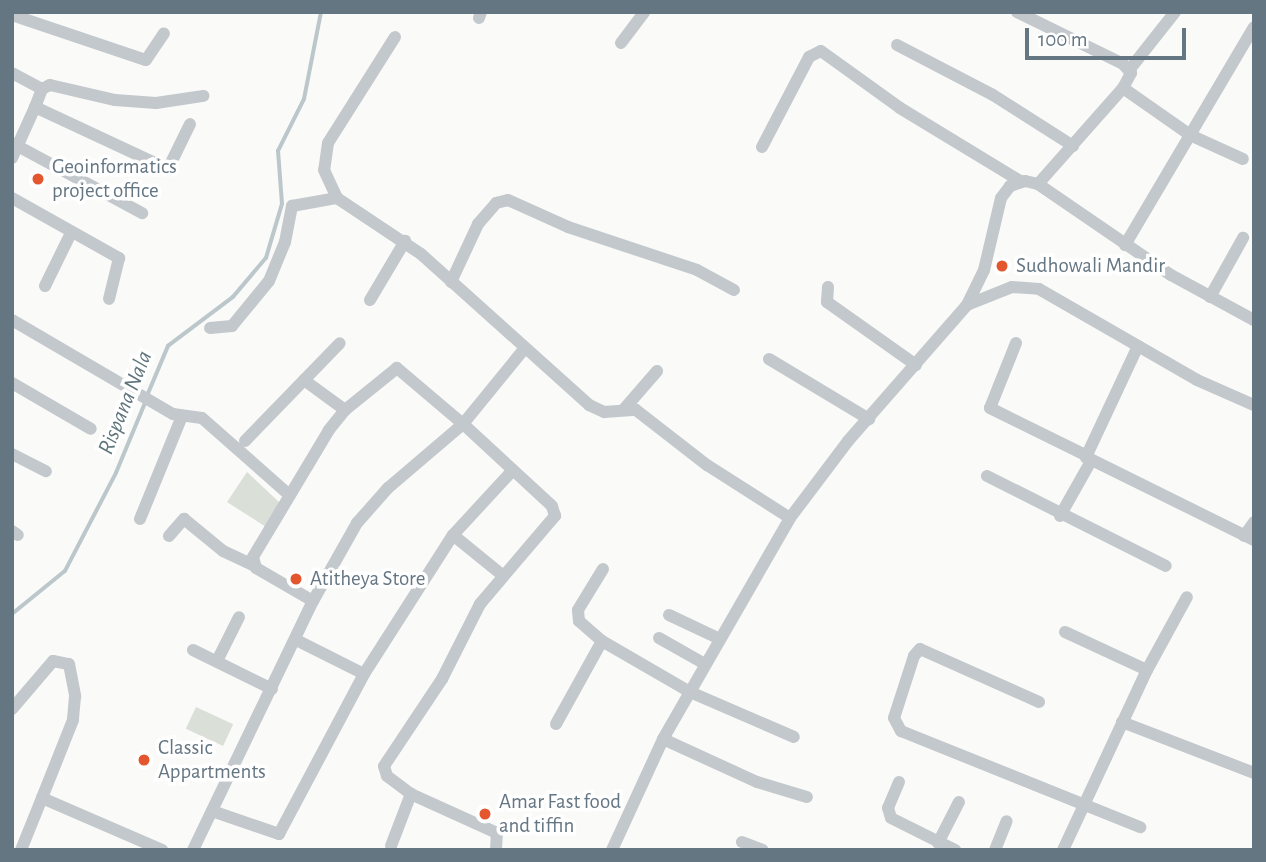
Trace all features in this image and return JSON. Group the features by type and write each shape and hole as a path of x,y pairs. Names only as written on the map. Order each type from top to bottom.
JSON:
{"street":[{"path":"621,43 644,12"},
{"path":"1017,12 1130,69"},
{"path":"1038,184 1123,88 1130,69 1175,12"},
{"path":"12,15 146,60 164,33"},
{"path":"1125,245 1254,27"},
{"path":"395,37 328,143 324,170 337,198 405,241 589,405 604,412 625,408 636,410 707,465 790,518"},
{"path":"897,45 993,95 1073,146"},
{"path":"762,147 809,57 821,51 900,108 1020,181 1038,184 1125,245 1210,297 1254,320"},
{"path":"12,74 42,89"},
{"path":"142,212 14,149 42,89 50,85 115,100 156,103 202,96"},
{"path":"1123,88 1191,135 1243,159"},
{"path":"35,107 168,169 190,124"},
{"path":"612,850 663,739 790,518 869,419 967,305 984,270 1001,198 1020,181"},
{"path":"12,198 119,258 109,299"},
{"path":"210,328 232,326 269,281 285,242 292,206 337,198"},
{"path":"451,282 478,224 496,203 508,200 568,227 697,270 734,290"},
{"path":"45,286 71,233"},
{"path":"1210,297 1243,238"},
{"path":"370,300 405,241"},
{"path":"967,305 1012,287 1029,286 1197,380 1254,405"},
{"path":"828,287 827,302 916,365"},
{"path":"12,320 178,415 206,421 287,493"},
{"path":"245,441 340,343"},
{"path":"1016,343 990,408 1249,538 1254,522"},
{"path":"1060,516 1138,346"},
{"path":"193,850 313,601 373,502 463,424 525,348"},
{"path":"769,359 869,419"},
{"path":"253,565 253,557 287,493 345,410 397,368 552,506 555,516 501,574 470,621 442,679 386,757 387,776 411,794 497,833 496,850"},
{"path":"625,408 657,371"},
{"path":"304,380 345,410"},
{"path":"12,383 91,429"},
{"path":"140,519 178,415"},
{"path":"12,453 46,471"},
{"path":"212,811 279,834 364,674 453,536 513,470"},
{"path":"987,476 1060,516 1166,566"},
{"path":"169,536 184,519 223,551 253,565 313,601"},
{"path":"453,536 501,574"},
{"path":"603,569 577,617 602,641 690,692 794,737"},
{"path":"1063,850 1147,670 1187,597"},
{"path":"669,615 720,639"},
{"path":"217,661 239,617"},
{"path":"1065,632 1147,670"},
{"path":"659,638 705,664"},
{"path":"296,640 364,674"},
{"path":"556,724 602,641"},
{"path":"1040,702 920,649 914,656 894,718 901,731 1140,827"},
{"path":"193,650 272,689"},
{"path":"12,709 53,661 69,664 74,720 21,850"},
{"path":"1122,722 1254,773"},
{"path":"663,739 757,782 807,797"},
{"path":"899,782 888,808 891,818 955,850"},
{"path":"391,846 411,794"},
{"path":"42,799 162,850"},
{"path":"938,843 959,802"},
{"path":"995,850 1007,821"},
{"path":"743,842 763,850"}],"shaded area":[{"path":"247,472 280,503 266,527 227,502"},
{"path":"196,707 233,724 223,746 186,729"}],"waterway":[{"name":"Rispana Nala","path":"147,396 168,346 233,297 266,258 282,204 278,151 304,99 321,12"},
{"name":"Rispana Nala","path":"12,614 65,571 116,473 145,403"}],"place":[{"name":"Geoinformatics project office","path":"38,179"},
{"name":"Sudhowali Mandir","path":"1002,266"},
{"name":"Atitheya Store","path":"296,579"},
{"name":"Classic Appartments","path":"144,760"},
{"name":"Amar Fast food and tiffin","path":"485,814"}]}
